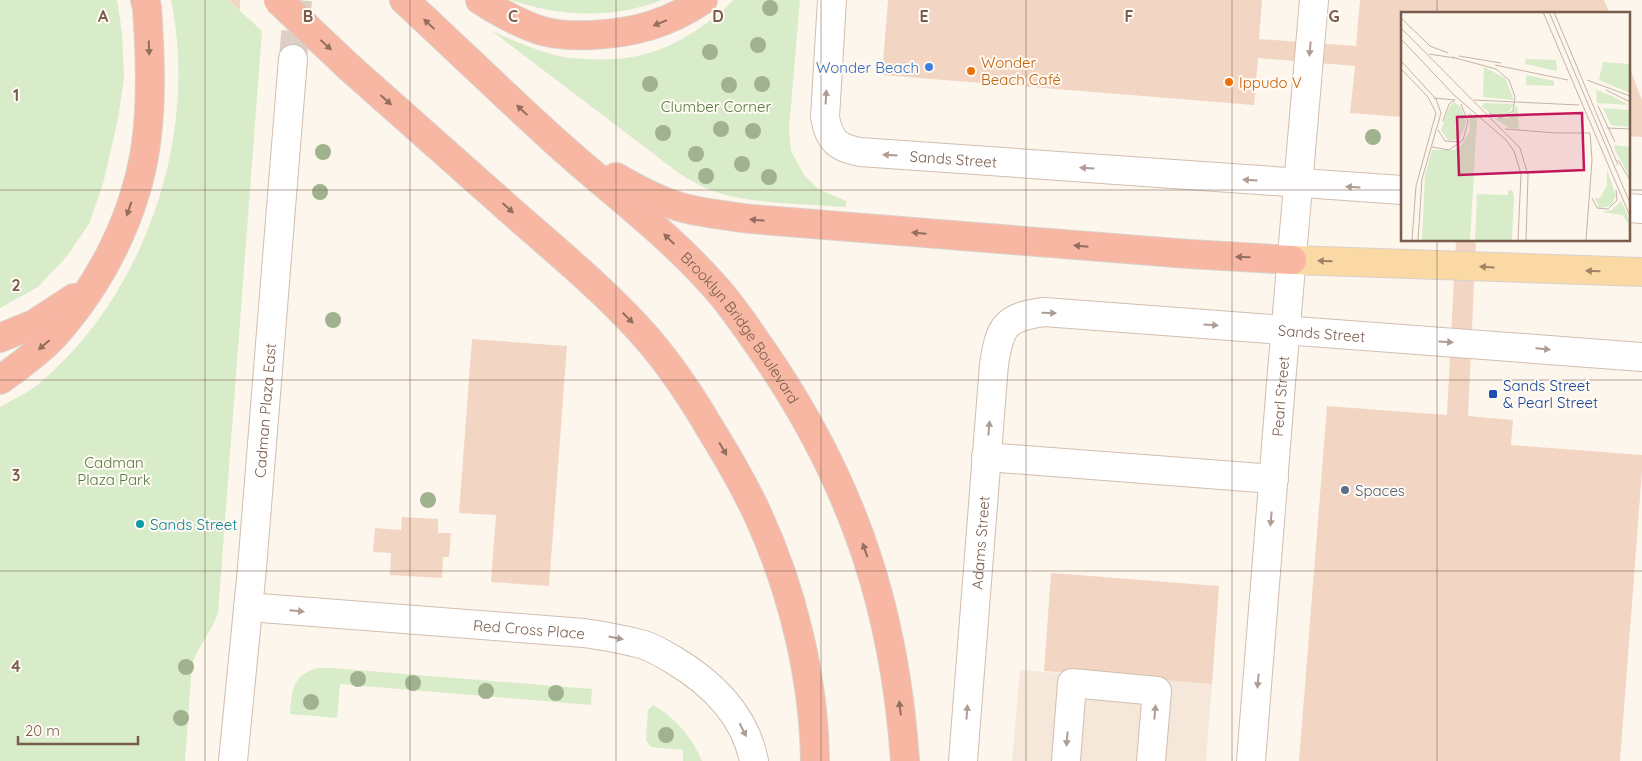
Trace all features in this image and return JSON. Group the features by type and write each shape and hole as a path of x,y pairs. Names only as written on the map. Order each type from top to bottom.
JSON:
{"highway":[{"path":"0,380 53,338 96,280 125,222 138,182 146,144 150,74 147,7 145,0"},
{"path":"278,0 350,68 569,261 607,297 638,328 692,398 737,474 757,513 774,556 788,598 806,668 815,761"},
{"name":"Brooklyn Bridge Boulevard","path":"404,0 557,143 665,234 719,290 744,322 794,399 841,489 856,524 878,589 895,670 901,712 904,761"},
{"path":"480,0 508,16 544,31 584,35 631,32 650,27 703,0"},
{"path":"557,143 640,191 672,205 751,220 1189,254 1292,260"},
{"path":"0,338 34,324 96,280"}],"main road":[{"path":"1292,260 1536,270 1642,272"}],"street":[{"name":"Sands Street","path":"832,0 825,117 828,131 835,143 847,150 1401,190"},
{"name":"Pearl Street","path":"1251,761 1285,330 1314,0"},
{"name":"Cadman Plaza East","path":"233,761 248,607 293,59"},
{"name":"Sands Street","path":"1005,328 1014,319 1028,314 1044,312 1642,357"},
{"name":"Adams Street","path":"963,761 994,364 998,341 1005,328"},
{"path":"986,457 1274,479"},
{"name":"Red Cross Place","path":"248,607 584,633 616,638 646,646 693,671 714,689 742,726 752,748 754,761"},
{"path":"1066,761 1072,683 1157,691 1151,761"}],"shaded area":[{"path":"1020,670 1212,684 1206,761 1012,761"}],"green space":[{"path":"0,0 117,0 122,32 124,77 118,119 103,184 89,224 67,256 38,287 0,308"},
{"name":"Cadman Plaza Park","path":"171,0 228,0 262,31 218,613 192,664 185,761 0,761 0,407 37,385 79,345 110,303 136,257 156,207 170,156 177,104 178,51"},
{"path":"511,0 662,0 625,10 606,13 586,13 548,10"},
{"name":"Clumber Corner","path":"733,0 800,0 789,129 791,151 804,175 818,189 846,201 846,207 740,198 702,186 680,174 492,31 536,49 567,58 616,59 645,54 672,44 698,29"},
{"path":"317,668 592,689 591,705 340,684 337,718 290,714 295,685 303,675"},
{"path":"653,705 676,722 688,736 702,761 683,761 683,750 651,747 646,740 648,710"}],"building":[{"path":"228,0 240,0 240,10"},
{"path":"888,0 1262,0 1259,39 1356,46 1360,0 1604,0 1609,12 1401,12 1401,117 1350,113 1355,66 1258,58 1254,105 882,75"},
{"path":"1630,69 1642,100 1642,137 1630,136"},
{"path":"1456,241 1476,241 1468,416 1513,420 1511,445 1642,455 1620,761 1299,761 1327,406 1447,415"},
{"path":"472,339 567,346 549,586 491,582 496,515 459,513"},
{"path":"402,517 438,519 438,533 451,533 449,557 443,557 442,578 390,575 391,553 373,552 375,528 401,530"},
{"path":"1051,573 1219,586 1212,684 1044,671"}],"tunnel":[{"path":"293,59 298,0"}],"place":[{"name":"Wonder Beach","path":"929,67"},
{"name":"Wonder Beach Café","path":"971,71"},
{"name":"Ippudo V","path":"1229,82"},
{"name":"Sands Street & Pearl Street","path":"1493,394"},
{"name":"Spaces","path":"1345,490"},
{"name":"Sands Street","path":"140,524"}]}
